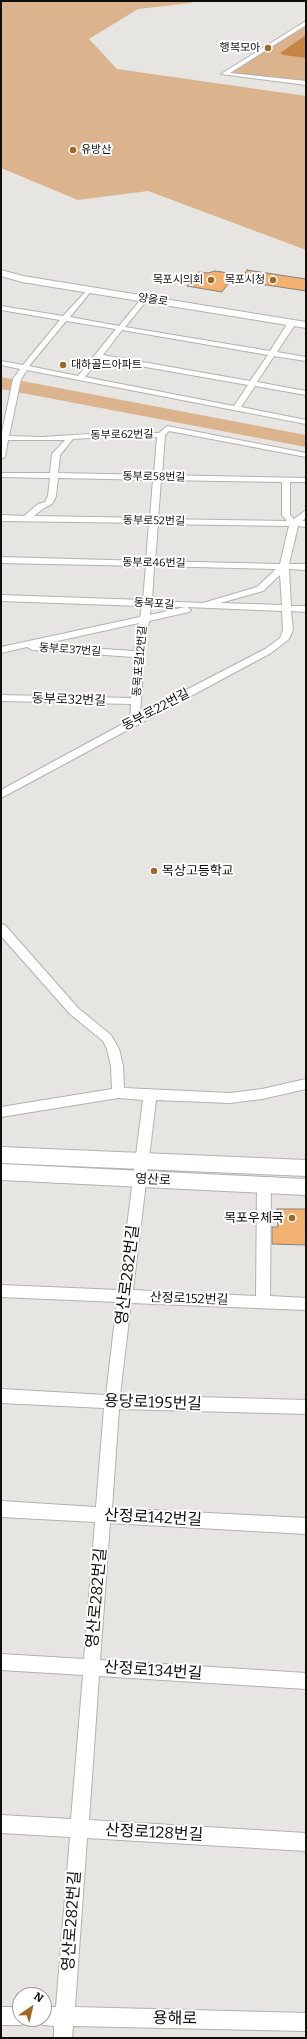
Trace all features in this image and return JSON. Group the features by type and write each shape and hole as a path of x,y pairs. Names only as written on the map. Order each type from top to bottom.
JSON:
{"street":[{"path":"306,23 224,74 306,83"},
{"name":"양을로","path":"1,273 89,290 306,325"},
{"path":"1,457 16,384 24,367 89,290"},
{"path":"80,378 144,299"},
{"path":"2,310 306,359"},
{"path":"236,409 271,353 292,323"},
{"path":"97,356 306,393"},
{"path":"1,363 306,422"},
{"name":"동부로62번길","path":"5,438 42,439 161,435 167,428 306,455"},
{"name":"동목포길12번길","path":"135,721 139,654 147,602 161,435"},
{"path":"27,518 41,506 48,504 52,496 56,454 71,437"},
{"name":"동부로58번길","path":"1,475 306,480"},
{"path":"286,479 286,515 294,524 306,513"},
{"name":"동부로52번길","path":"1,518 306,524"},
{"name":"동부로22번길","path":"1,795 135,721 275,647 287,634 284,566 294,524"},
{"name":"동부로46번길","path":"1,560 306,566"},
{"path":"1,650 200,607 260,589 284,566"},
{"name":"동목포길","path":"1,598 147,602 200,607 306,610"},
{"name":"동부로37번길","path":"1,645 139,654"},
{"name":"동부로32번길","path":"1,698 136,702"},
{"path":"1,928 74,1010 107,1038 113,1049 117,1066 118,1093"},
{"path":"1,1112 118,1093 230,1098 262,1094 306,1084"},
{"name":"영산로282번길","path":"63,2038 112,1402 150,1095"},
{"name":"영산로","path":"1,1155 306,1168"},
{"name":"영산로","path":"1,1172 306,1188"},
{"path":"263,1302 264,1185"},
{"name":"산정로152번길","path":"1,1291 306,1304"},
{"name":"용당로195번길","path":"1,1396 112,1402 306,1407"},
{"name":"산정로142번길","path":"1,1509 306,1526"},
{"name":"산정로134번길","path":"1,1662 306,1681"},
{"name":"산정로128번길","path":"1,1824 306,1842"},
{"path":"1,2016 12,2016"},
{"name":"용해로","path":"52,2016 306,2022"}],"shaded area":[{"path":"1,1 193,1 191,3 138,9 89,39 117,69 306,96 306,250 148,191 78,200 1,168"},
{"path":"306,26 306,82 229,73"},
{"path":"306,35 306,58 284,55 280,53"},
{"path":"1,377 306,435 306,447 1,389"}],"building":[{"name":"목포시청","path":"247,270 306,279 306,291 240,281"},
{"name":"목포시의회","path":"215,271 235,274 222,292 187,286 198,272 208,273"},
{"name":"목포우체국","path":"277,1209 306,1209 306,1245 272,1244 272,1227 278,1227"}],"place":[{"name":"행복모아","path":"268,48"},
{"name":"유방산","path":"73,150"},
{"name":"목포시의회","path":"211,280"},
{"name":"목포시청","path":"273,280"},
{"name":"대하골드아파트","path":"63,365"},
{"name":"목상고등학교","path":"154,871"},
{"name":"목포우체국","path":"292,1218"}]}
